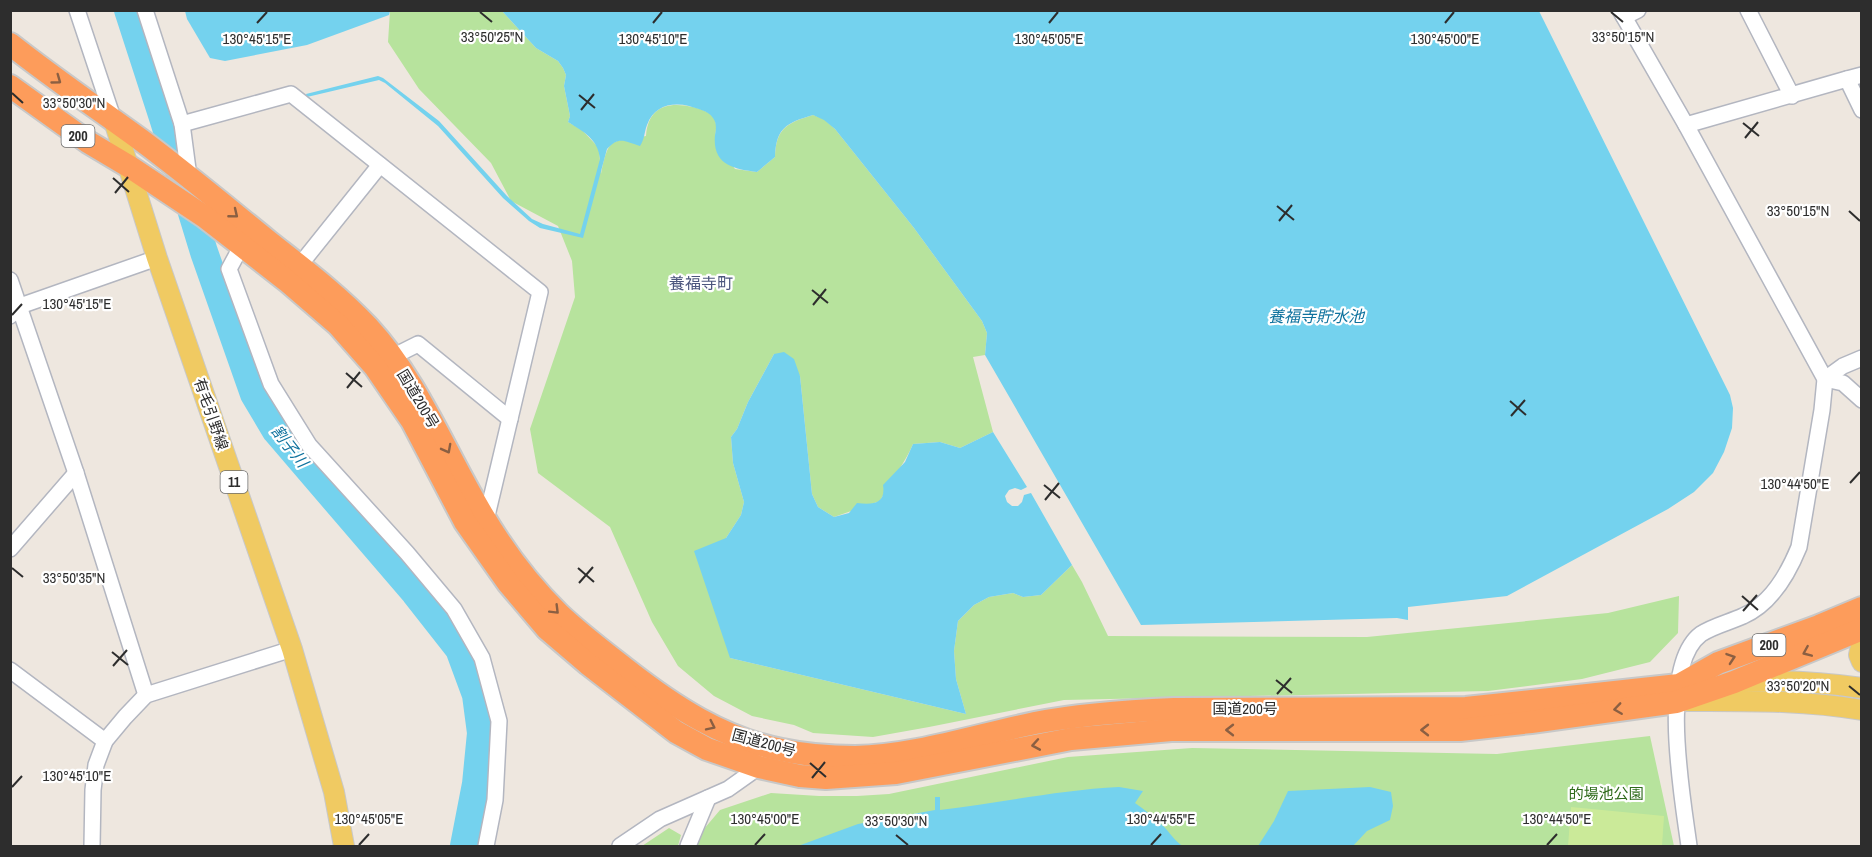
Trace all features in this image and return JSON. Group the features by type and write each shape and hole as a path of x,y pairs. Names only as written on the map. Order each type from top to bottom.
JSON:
{"highway":[{"name":"国道200号","path":"10,44 189,177 346,306 392,357 425,408 486,520 507,553 538,592 581,634 678,708 725,733 761,756"},
{"name":"国道200号","path":"10,86 80,137 205,216 339,325 375,367 412,421 465,522 508,583 547,629 676,732 707,749 761,756 784,751 857,757 920,749 1041,722 1127,712 1174,709 1466,708 1678,693 1734,682 1862,629"},
{"name":"国道200号","path":"1678,693 1718,663 1802,633 1862,608"}],"main road":[{"name":"有毛引野線","path":"114,121 157,258 292,649 334,792 344,846"},
{"path":"1862,641 1859,656 1862,662"},
{"path":"1734,682 1771,680 1821,682 1862,688"},
{"path":"1678,693 1821,704 1862,710"}],"street":[{"path":"77,10 114,121"},
{"path":"145,10 182,124 189,177"},
{"path":"1748,10 1792,96"},
{"path":"1627,13 1686,126 1825,379 1799,547 1791,567 1764,603 1746,615 1702,633 1692,643 1685,659 1678,693 1675,727 1689,846"},
{"path":"1686,126 1854,77 1862,110"},
{"path":"182,124 291,94 540,292 486,520"},
{"path":"299,266 380,165"},
{"path":"242,245 229,269 272,384 309,445 407,553 454,609 482,658 499,721 495,800 486,846"},
{"path":"15,311 157,258"},
{"path":"10,280 15,311 76,473 146,695"},
{"path":"392,357 418,344 510,419"},
{"path":"1825,379 1843,366 1862,358"},
{"path":"1825,379 1843,383 1862,400"},
{"path":"10,549 76,473"},
{"path":"92,846 93,789 96,765 105,741 146,695 292,649"},
{"path":"10,670 105,741"},
{"path":"620,846 660,819 728,789 761,756"},
{"path":"688,846 708,798"}],"green space":[{"path":"390,11 502,11 536,48 558,61 563,68 566,75 564,86 570,116 568,122 582,130 599,148 601,174 609,147 618,141 646,136 655,112 667,106 684,105 710,114 716,123 715,141 735,169 757,172 775,157 778,139 790,124 813,115 824,119 835,129 914,228 982,321 987,333 985,355 973,357 993,432 960,448 940,442 913,444 880,501 834,517 818,507 812,494 800,376 774,354 731,437 733,463 744,502 741,515 726,538 730,658 966,714 956,679 954,651 958,621 974,605 989,597 1013,593 1023,597 1041,595 1072,565 1108,636 1367,637 1608,613 1679,596 1678,633 1650,662 1582,679 1488,691 1064,700 873,737 813,733 794,725 752,716 714,696 678,666 652,622 610,527 538,473 530,429 575,297 572,261 558,226 511,201 491,163 419,89 388,42"},
{"name":"的場池公園","path":"1650,736 1674,846 696,846 704,829 720,810 771,793 819,796 889,794 1068,757 1192,748 1497,754"},
{"path":"1571,807 1664,816 1662,846 1568,846"},
{"path":"669,828 681,835 678,846 642,846"}],"water":[{"path":"185,10 390,11 389,15 307,45 225,61 210,58 187,19"},
{"name":"養福寺貯水池","path":"502,11 1539,11 1730,395 1733,408 1732,428 1724,452 1713,473 1694,492 1668,509 1507,596 1408,607 1408,620 1397,618 1141,625 985,355 987,333 982,321 914,228 835,129 824,120 813,115 789,124 780,133 775,157 757,172 733,167 721,159 715,145 715,122 708,113 682,105 664,107 654,113 650,119 640,146 618,141 607,149 583,238 540,228 529,221 503,198 438,126 385,83 379,80 307,97 306,94 378,76 383,78 439,121 507,196 532,219 580,234 600,159 599,152 589,137 568,122 570,116 564,86 566,75 563,68 558,61 536,48"},
{"path":"784,352 794,359 800,376 812,494 818,507 834,517 849,513 857,503 877,502 882,496 883,485 905,462 913,444 940,442 960,448 993,432 1027,487 1021,490 1015,488 1009,490 1005,496 1007,502 1012,506 1018,506 1024,495 1031,493 1072,565 1041,595 1023,597 1013,593 989,597 974,605 958,621 954,651 956,679 966,714 730,658 694,551 726,538 741,515 744,502 733,463 731,437 774,354"},
{"path":"1119,787 1143,791 1135,803 1156,819 1183,846 798,846 858,824 935,810 935,797 940,797 940,810"},
{"path":"1370,787 1391,792 1393,806 1390,820 1367,831 1353,846 1258,846 1274,821 1288,791"}],"waterway":[{"name":"割子川","path":"128,10 204,252 254,394 276,431 415,593 459,649 476,695 481,733 476,784 464,846"}],"district":[{"name":"養福寺町","path":"701,283"}]}
